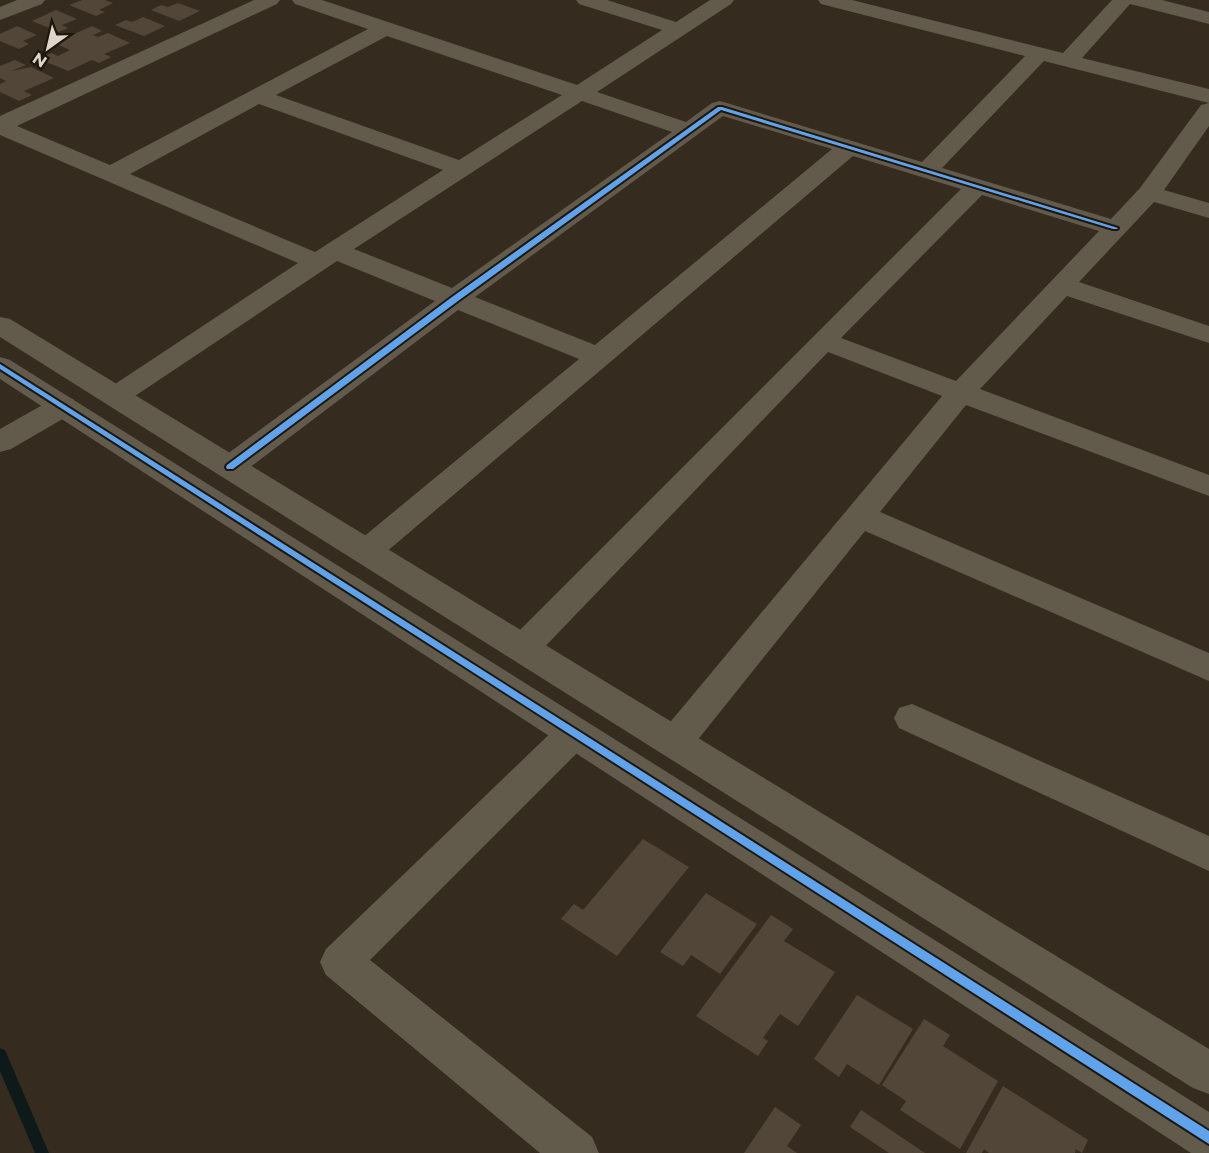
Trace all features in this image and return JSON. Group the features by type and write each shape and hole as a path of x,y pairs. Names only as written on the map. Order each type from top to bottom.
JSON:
{"street":[{"path":"0,14 35,0"},
{"path":"4,119 270,0"},
{"path":"302,0 689,130"},
{"path":"586,0 679,29"},
{"path":"116,396 326,257 724,0"},
{"path":"675,742 960,393 1149,193 1208,108 1068,60 828,0"},
{"path":"902,19 924,0"},
{"path":"1068,60 1124,0"},
{"path":"1138,0 1209,18"},
{"path":"111,174 386,28"},
{"path":"926,171 1040,53"},
{"path":"258,96 462,169"},
{"path":"230,467 455,299 720,108 1115,228"},
{"path":"4,119 111,174 326,257 455,299 600,357"},
{"path":"367,551 849,147"},
{"path":"523,648 822,341 978,186"},
{"path":"1149,193 1209,211"},
{"path":"1062,285 1209,335"},
{"path":"0,325 1209,1072"},
{"path":"822,341 1209,486"},
{"path":"0,366 1209,1138"},
{"path":"0,442 63,406"},
{"path":"859,516 1209,668"},
{"path":"912,717 1209,854"},
{"path":"574,733 341,962 576,1153"}],"building":[{"path":"82,0 105,0 113,3 99,10 105,12 96,16 69,5"},
{"path":"178,3 200,11 179,21 151,10 161,5 168,7"},
{"path":"56,10 77,19 62,25 68,28 59,32 32,21"},
{"path":"143,17 165,26 144,36 115,25 126,20 132,22"},
{"path":"17,26 37,35 23,41 29,44 19,49 0,41 0,34"},
{"path":"92,26 102,31 93,35 98,37 108,33 130,43 104,54 111,57 99,63 92,60 68,71 39,59 51,53 58,56 70,50 54,43"},
{"path":"15,60 26,65 11,71 31,67 54,78 24,91 32,95 19,101 0,92 0,84 6,81 0,78 0,66"},
{"path":"643,839 689,867 617,956 561,919 574,904 583,910"},
{"path":"706,893 757,924 720,974 691,955 683,966 660,952"},
{"path":"771,915 793,929 784,941 835,972 798,1026 780,1014 763,1038 768,1041 758,1056 696,1016"},
{"path":"857,995 913,1029 879,1085 847,1064 839,1077 814,1059"},
{"path":"924,1019 950,1035 943,1046 998,1081 960,1149 900,1110 906,1101 882,1085"},
{"path":"1003,1086 1088,1140 1082,1153 1076,1149 1075,1153 989,1153 984,1149 982,1153 966,1153"},
{"path":"775,1107 801,1125 787,1146 797,1153 744,1153"},
{"path":"861,1110 925,1153 889,1153 850,1127"}],"waterway":[{"path":"0,1055 42,1153"}],"cycle path":[{"path":"230,467 455,299 720,108 1115,228"},
{"path":"0,366 1209,1138"}]}
